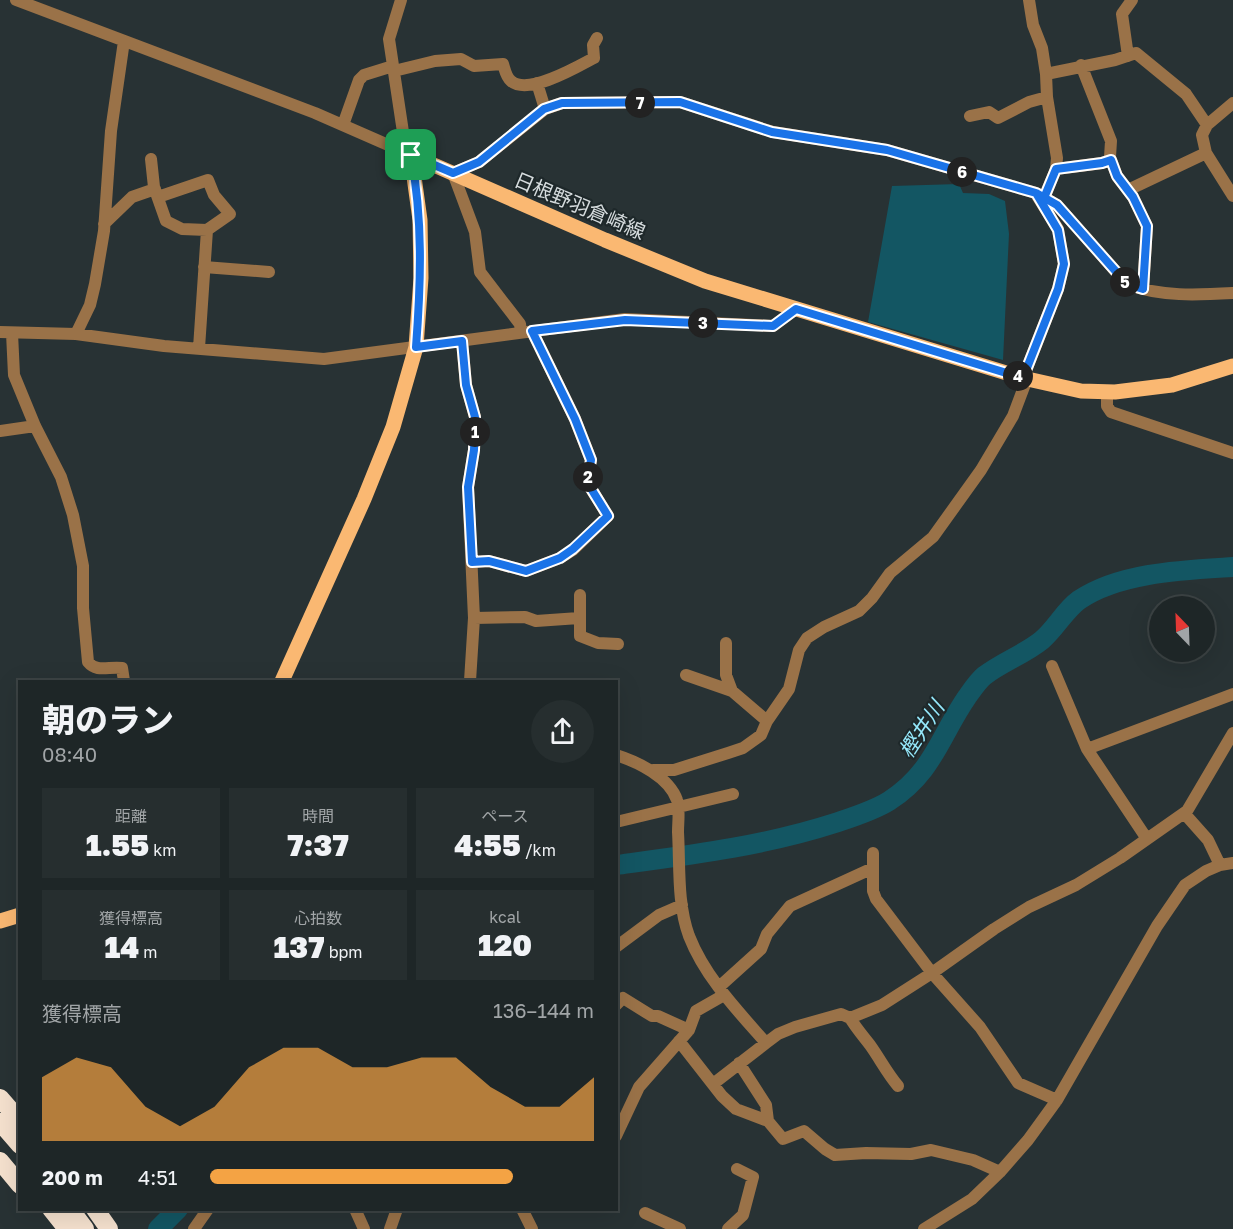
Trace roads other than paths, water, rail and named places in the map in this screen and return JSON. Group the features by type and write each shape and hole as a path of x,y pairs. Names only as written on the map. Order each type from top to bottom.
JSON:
{"highway":[{"path":"0,1098 18,1119"},
{"path":"0,1122 18,1143"},
{"path":"0,1147 18,1168"},
{"path":"0,1161 18,1183"},
{"path":"40,1211 54,1229"},
{"path":"53,1211 67,1229"},
{"path":"72,1211 86,1229"},
{"path":"100,1211 110,1229"}],"main road":[{"name":"日根野羽倉崎線","path":"408,154 705,281 1025,378 1081,391 1142,390 1172,385 1233,366"},
{"path":"282,680 364,499 393,427 416,347 421,278 420,220 408,154"},
{"path":"0,921 18,916"}],"street":[{"path":"16,0 343,125 408,154"},
{"path":"401,0 389,39 408,154"},
{"path":"1029,0 1033,25 1042,48 1057,158 1056,169 1040,195"},
{"path":"1128,56 1122,14 1132,0"},
{"path":"343,125 359,80 364,75 435,61 461,59 474,66 503,64 512,83 522,85 537,83 571,71 594,58 593,45 597,38"},
{"path":"76,334 90,305 95,284 104,224 111,131 124,41"},
{"path":"1046,74 1136,53 1186,94 1207,125"},
{"path":"1081,65 1111,141 1111,160 1117,176 1128,190 1147,226 1143,289"},
{"path":"537,83 544,109"},
{"path":"970,116 989,112 998,118 1029,102 1047,97"},
{"path":"472,562 489,561 526,571 560,558 608,516 587,482 591,460 575,419 527,332 480,272 475,232 453,173 479,162 544,109 562,103 680,102 772,132 887,150 1040,195 1057,205 1127,284 1143,289 1189,295 1233,293"},
{"path":"1233,103 1207,125 1202,135 1206,153 1233,196"},
{"path":"1128,190 1206,153"},
{"path":"104,224 132,197 157,193 207,180 214,195 230,214 207,230 182,229 166,220 157,193 151,159"},
{"path":"1056,169 1111,160"},
{"path":"646,769 674,770 743,748 761,735 767,721 789,689 799,650 807,638 858,611 872,598 890,573 933,537 981,470 1008,425 1058,289 1064,264 1058,230 1040,195"},
{"path":"199,348 207,230"},
{"path":"204,267 269,272"},
{"path":"124,680 122,668 112,666 98,669 93,668 88,662 83,608 83,566 73,515 61,477 35,426 14,375 6,332 76,334 324,359 625,320 773,326 796,309"},
{"path":"462,341 466,385 475,417 474,450 468,487 474,618 470,680"},
{"path":"1107,392 1107,406 1111,412 1233,453"},
{"path":"0,431 35,426"},
{"path":"580,595 580,636 598,643 618,644"},
{"path":"474,618 525,617 536,621 579,618"},
{"path":"726,643 726,675 732,691"},
{"path":"1052,666 1087,749 1147,839"},
{"path":"686,675 732,691 767,721"},
{"path":"1087,749 1233,694"},
{"path":"850,1018 882,1005 994,929 1029,908 1076,885 1184,813 1233,733"},
{"path":"618,756 627,758 662,778 678,800 682,905 688,933 698,957 721,991 766,1043"},
{"path":"618,822 732,794"},
{"path":"1184,813 1208,840 1220,865"},
{"path":"873,854 873,891 876,899 932,973 980,1027 1018,1083 1057,1100"},
{"path":"924,1229 972,1199 1028,1140 1057,1100 1157,926 1185,885 1206,871 1233,863"},
{"path":"620,1118 639,1087 689,1030 696,1011 721,991 761,949 767,934 790,906 873,868"},
{"path":"618,946 659,915 682,905"},
{"path":"618,1003 623,998 652,1017 658,1016 689,1030"},
{"path":"713,1084 778,1034 840,1014 850,1018 859,1034 871,1046 884,1070 898,1086"},
{"path":"679,1041 736,1109 768,1121 783,1139 804,1131 835,1155 911,1154 931,1150 973,1160 1000,1172"},
{"path":"740,1063 766,1105 768,1121"},
{"path":"728,1229 743,1215 753,1177 737,1169"},
{"path":"194,1229 207,1211"},
{"path":"356,1211 364,1229"},
{"path":"390,1229 396,1211"},
{"path":"523,1211 532,1229"},
{"path":"645,1213 680,1229"}],"water":[{"path":"959,184 963,193 989,194 1005,201 1009,234 1003,360 868,322 892,186"}],"waterway":[{"name":"樫井川","path":"618,865 727,849 781,838 835,823 876,808 904,790 926,766 967,697 982,678 1042,640 1079,600 1114,583 1133,578 1174,571 1233,567"},
{"name":"樫井川","path":"158,1229 176,1211"}]}
